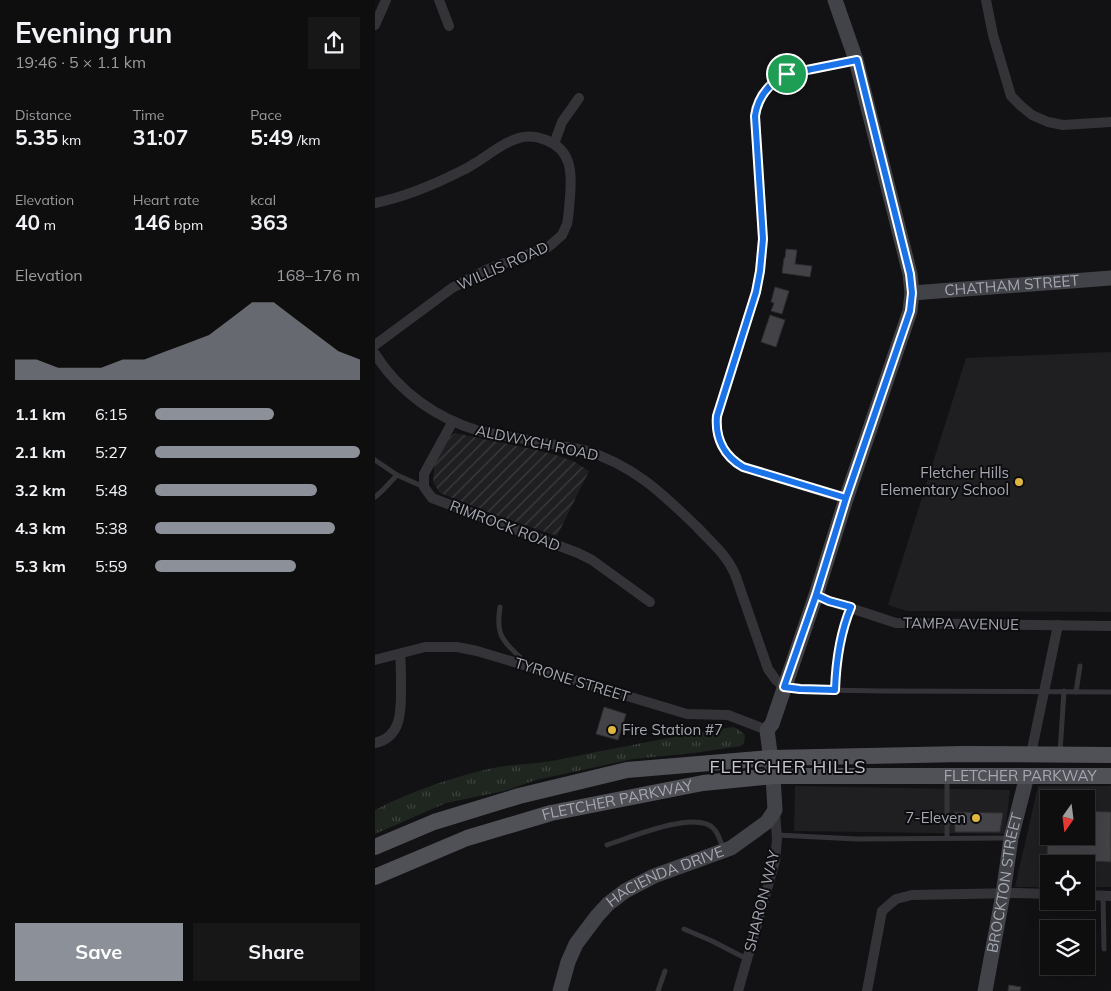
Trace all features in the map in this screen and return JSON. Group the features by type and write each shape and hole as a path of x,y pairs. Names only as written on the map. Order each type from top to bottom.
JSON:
{"main road":[{"name":"FLETCHER PARKWAY","path":"375,847 434,822 519,796 627,770 771,758 963,754 1111,755"},
{"path":"993,776 1016,769 1027,763 1031,754"},
{"path":"1027,776 1038,763 1060,755"},
{"name":"FLETCHER PARKWAY","path":"375,876 467,838 551,813 703,783 773,776 1111,776"}],"street":[{"path":"375,25 387,0"},
{"path":"439,0 449,26"},
{"path":"775,810 767,730 772,724 816,595 846,498 910,311 912,293 910,274 857,60 835,0"},
{"path":"986,0 993,36 1011,96 1021,106 1041,120 1055,124 1111,122"},
{"path":"846,498 743,467 726,453 722,447 717,435 717,416 756,292 760,271 763,239 755,116 758,102 772,83 787,74 857,60"},
{"path":"375,203 401,196 438,182 478,162 503,144 517,138 530,136 543,138 554,144 562,122 579,98"},
{"name":"WILLIS ROAD","path":"375,345 452,288 486,270 548,247 558,239 565,229 568,218 571,173 564,154 554,144"},
{"name":"CHATHAM STREET","path":"912,293 1111,278"},
{"name":"ALDWYCH ROAD","path":"375,354 384,368 405,390 428,408 453,421 466,427 492,434 595,453 634,472 669,500 718,548 728,561 735,574 768,670 784,687"},
{"path":"425,487 424,474 453,421"},
{"name":"RIMROCK ROAD","path":"425,487 432,498 592,560 650,602"},
{"name":"TAMPA AVENUE","path":"816,595 896,623 1111,626"},
{"path":"1031,754 1058,626"},
{"name":"TYRONE STREET","path":"375,660 425,647 457,647 477,651 687,714 728,715 767,730"},
{"path":"375,743 381,742 393,733 400,717 400,654"},
{"name":"BROCKTON STREET","path":"985,991 1011,838 1027,776"},
{"name":"SHARON WAY","path":"738,991 775,861 777,835 775,810"},
{"name":"HACIENDA DRIVE","path":"560,991 567,962 576,944 608,904 654,876 731,848 767,822 775,810"},
{"path":"867,991 882,911 896,899 911,895 1040,894"}],"lane":[{"path":"375,460 397,475 425,487"},
{"path":"375,497 397,475"},
{"path":"500,607 498,620 501,635 505,644 520,657 519,664"},
{"path":"835,690 836,661 851,607"},
{"path":"1076,692 1080,666"},
{"path":"784,687 835,690 1111,692"},
{"path":"1060,755 1064,691"},
{"path":"947,776 947,838"},
{"path":"607,845 675,823 693,821 705,823 714,829 724,850"},
{"path":"777,835 857,839 1011,838"},
{"path":"1104,949 1107,896"},
{"path":"684,929 747,959"},
{"path":"658,991 665,971"}],"shaded area":[{"name":"Fletcher Hills Elementary School","path":"1111,352 1111,612 907,611 888,605 966,358"},
{"path":"455,433 553,454 573,461 589,471 557,536 498,516 440,493 433,482 435,460 447,440"},
{"path":"795,786 1010,790 1005,834 794,831"},
{"path":"1038,786 1111,786 1111,887 1095,887 1095,855 1040,855 1040,887 1015,887"}],"green space":[{"path":"733,727 745,735 744,743 741,746 633,759 536,780 504,791 446,803 375,834 375,810 433,785 462,776 493,768 557,760"}],"building":[{"path":"786,249 797,250 795,264 812,266 810,277 782,273"},
{"path":"775,287 789,291 782,314 771,311 774,303 771,302"},
{"path":"770,315 785,320 776,347 761,342"},
{"name":"Fire Station #7","path":"604,707 626,714 618,740 596,734"},
{"path":"1095,811 1111,812 1111,862 1095,862 1095,855 1047,855 1047,845 1095,845"},
{"path":"954,812 1003,813 1000,832 955,832"},
{"path":"1009,985 1021,987 1020,991 1008,991"}],"place":[{"name":"Fletcher Hills Elementary School","path":"1019,482"},
{"name":"Fire Station #7","path":"612,730"},
{"name":"7-Eleven","path":"976,818"}],"district":[{"name":"FLETCHER HILLS","path":"788,767"}],"route":[{"path":"787,74 766,89 756,108 763,239 762,255 756,292 717,416 717,435 726,453 743,467 846,498 816,595 784,687 835,690 836,661 851,607 816,595 831,547 846,498 910,311 912,293 910,274 857,60 787,74"}]}
